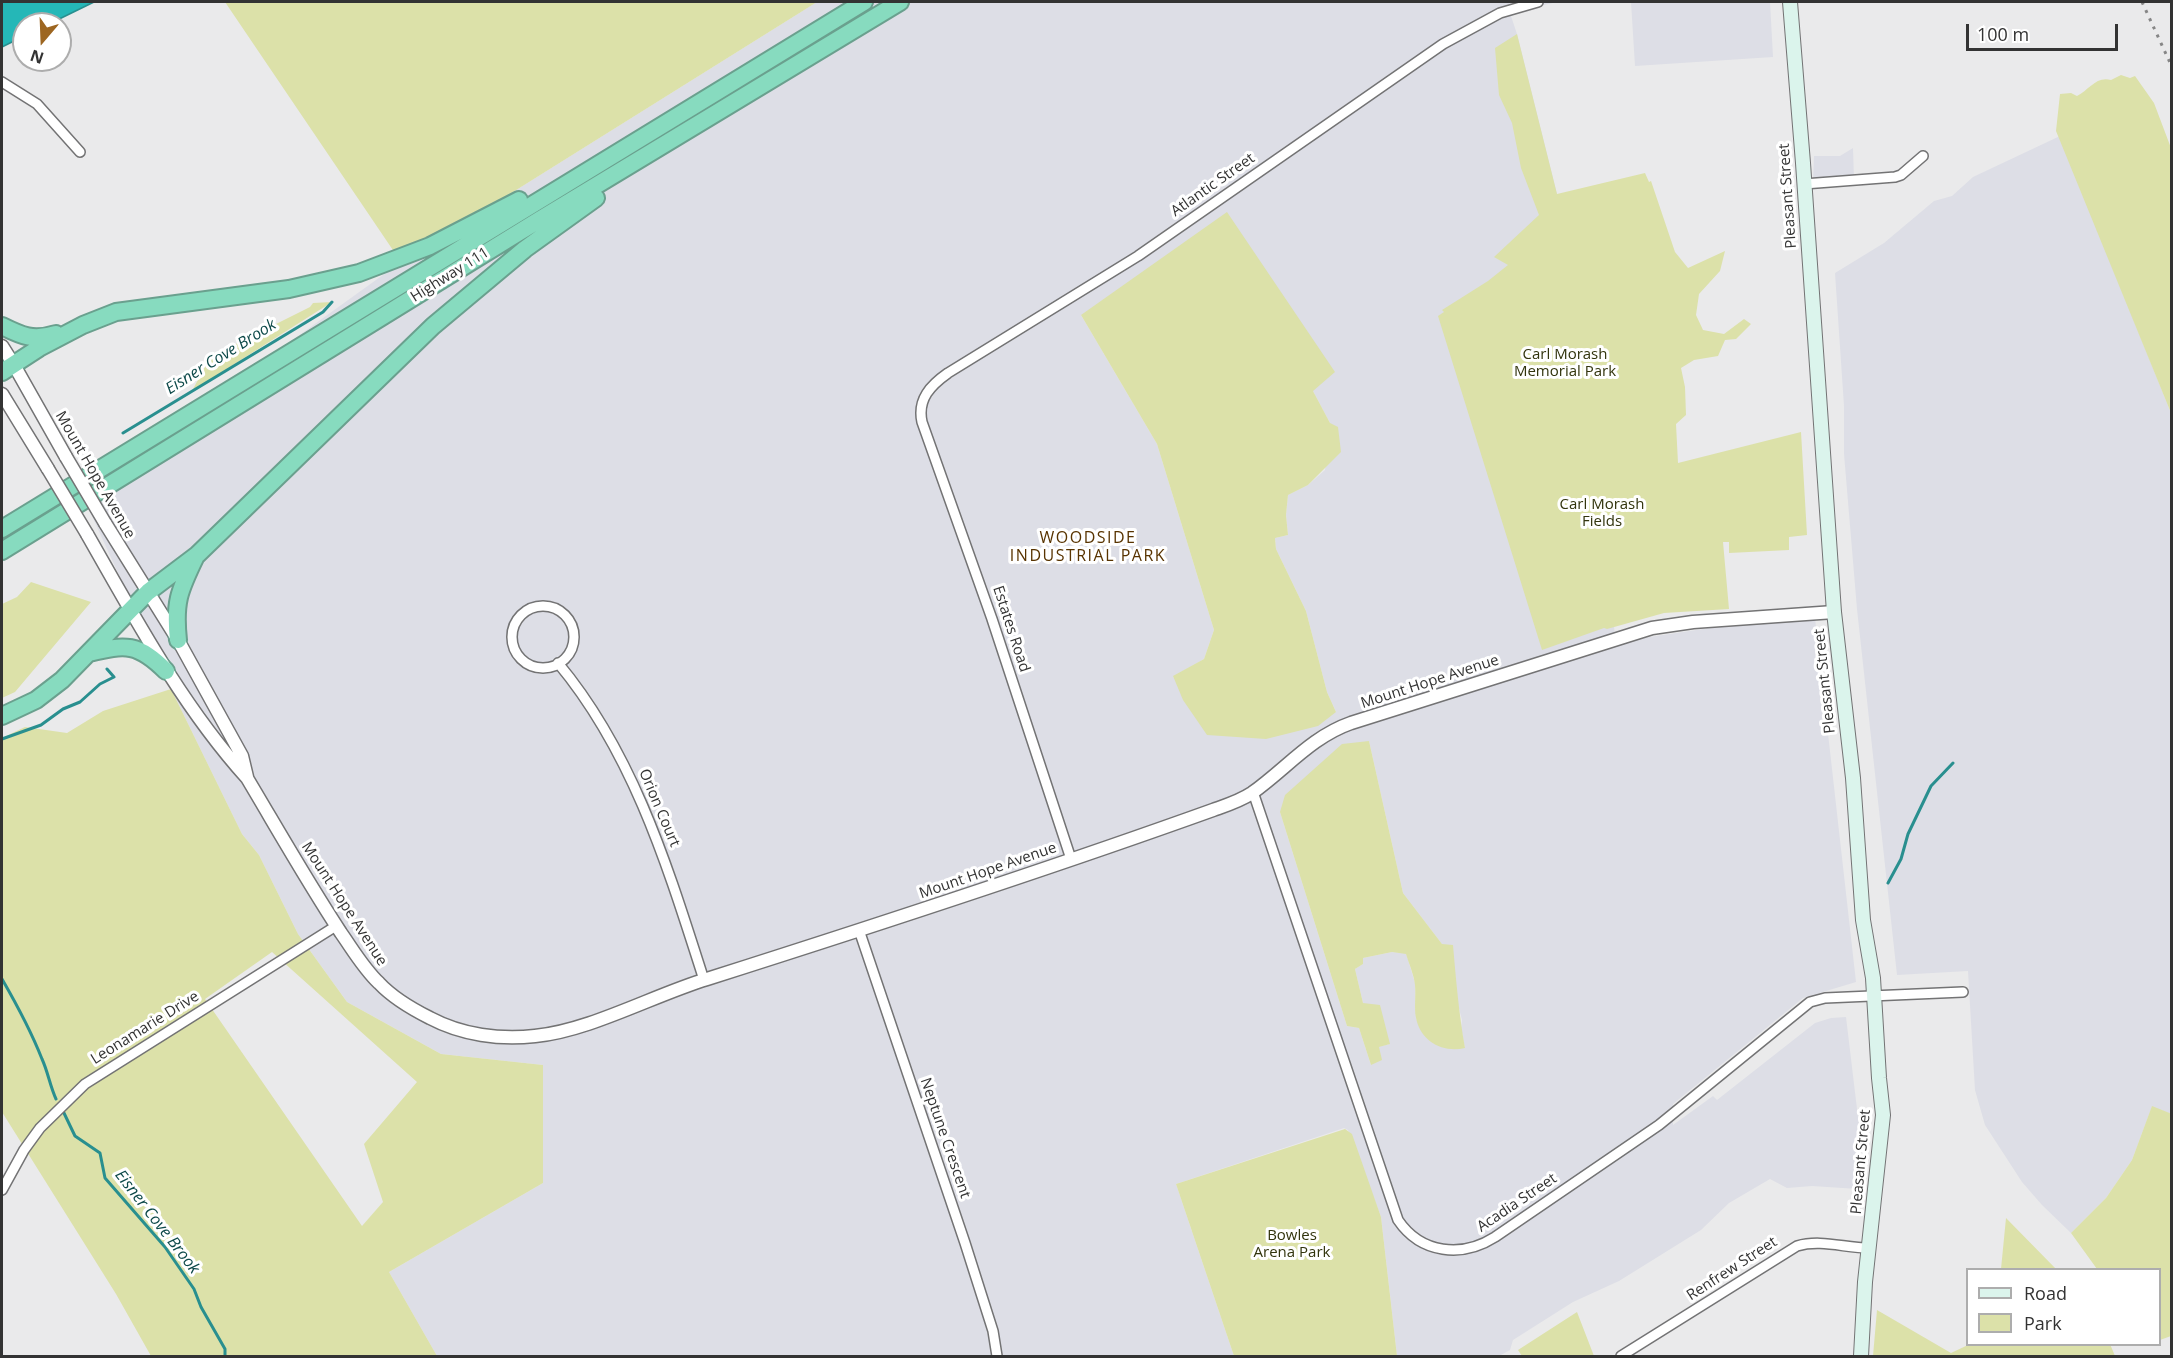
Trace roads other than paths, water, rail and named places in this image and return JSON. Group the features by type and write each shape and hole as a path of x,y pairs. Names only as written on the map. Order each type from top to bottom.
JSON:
{"highway":[{"name":"Highway 111","path":"2,529 864,2"},
{"name":"Highway 111","path":"2,551 900,2"},
{"path":"8,368 21,358 116,312 312,284 359,273 406,256 500,211 765,58 807,37"},
{"path":"2,716 28,704 49,690 129,609 197,555 331,424 468,296 545,233 660,152 695,132 711,116"},
{"path":"2,326 22,336 37,338 83,326"},
{"path":"178,640 175,614 178,598 197,555"},
{"path":"88,653 114,647 130,647 150,655 166,671"}],"main road":[{"name":"Pleasant Street","path":"1790,2 1834,612 1853,778 1863,920 1874,996 1883,1115 1869,1248 1862,1356"}],"street":[{"name":"Atlantic Street","path":"920,410 926,393 936,382 1138,256 1434,50 1500,14 1538,2"},
{"path":"2,82 37,104 80,152"},
{"path":"1804,184 1895,177 1901,175 1923,156"},
{"name":"Mount Hope Avenue","path":"2,346 8,368 178,640 242,756 247,778"},
{"name":"Mount Hope Avenue","path":"2,394 87,534 166,671 231,761 247,778 336,926 371,975 393,995 433,1020 478,1034 506,1037 537,1036 560,1032 704,980 1214,810 1253,792 1313,742 1338,727 1652,628 1693,622 1834,612"},
{"name":"Estates Road","path":"920,410 922,422 988,609 1071,859"},
{"path":"545,605 558,609 566,616 572,625 574,638 572,649 566,658 558,663 550,667 538,668 528,665 516,655 511,643 511,632 514,621 522,612 535,606 545,605"},
{"name":"Orion Court","path":"558,663 582,692 621,757 662,852 704,980"},
{"name":"Acadia Street","path":"1253,792 1398,1220 1412,1236 1430,1246 1450,1251 1464,1250 1489,1240 1659,1125 1810,1002 1825,998 1963,992"},
{"name":"Leonamarie Drive","path":"2,1190 24,1150 40,1128 85,1084 336,926"},
{"name":"Neptune Crescent","path":"859,930 958,1221 993,1331 997,1356"},
{"name":"Renfrew Street","path":"1621,1356 1797,1246 1818,1243 1869,1248"}],"water":[{"path":"2,2 94,2 72,13 12,12 12,42 2,47"}],"waterway":[{"name":"Eisner Cove Brook","path":"123,433 323,312 332,302"},
{"name":"Eisner Cove Brook","path":"2,739 41,725 63,709 80,702 100,684 114,677 107,669"},
{"path":"1888,883 1901,859 1908,834 1931,786 1953,763"},
{"name":"Eisner Cove Brook","path":"2,979 33,1038 56,1099"},
{"name":"Eisner Cove Brook","path":"63,1111 75,1136 100,1153 105,1178 165,1247 194,1289 201,1307 225,1349 225,1356"}],"railway":[{"path":"2142,2 2172,67"}],"district":[{"name":"WOODSIDE INDUSTRIAL PARK","path":"1088,547"}],"park label":[{"name":"Carl Morash Memorial Park","path":"1565,364"},
{"name":"Carl Morash Fields","path":"1602,514"},
{"name":"Bowles Arena Park","path":"1292,1244"}]}
